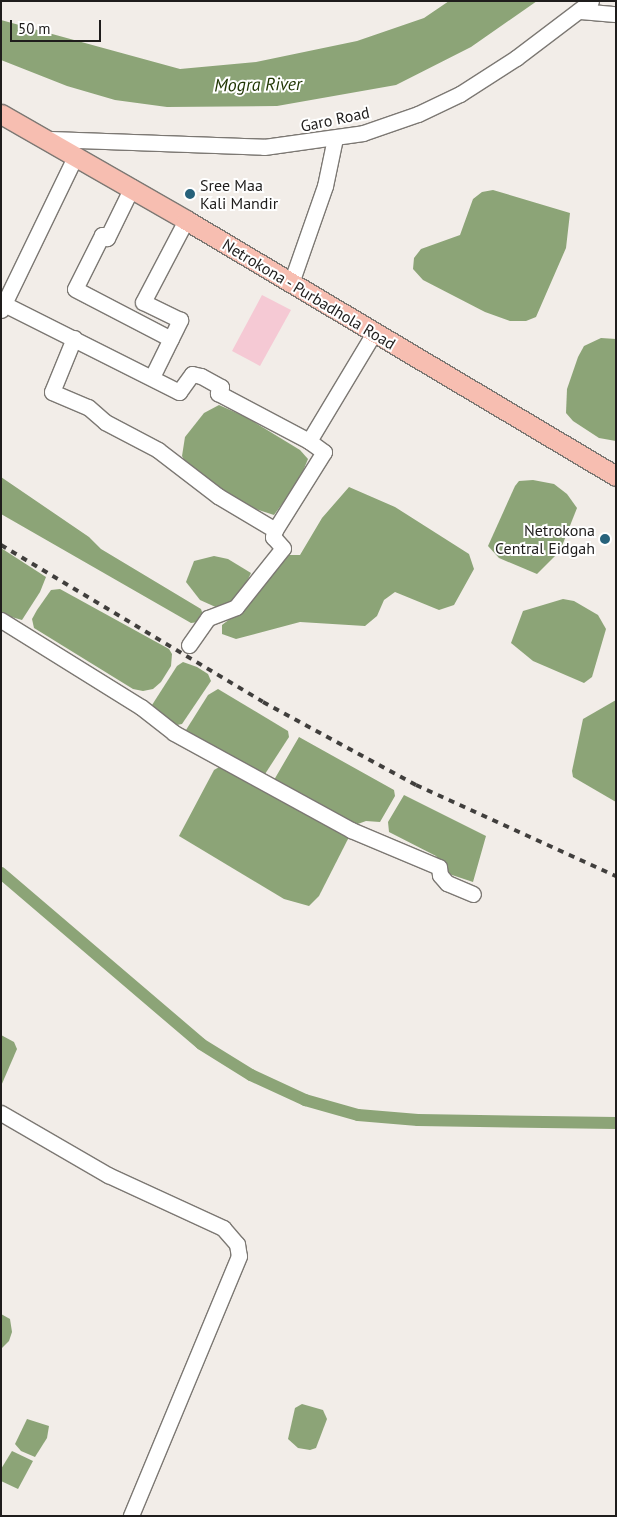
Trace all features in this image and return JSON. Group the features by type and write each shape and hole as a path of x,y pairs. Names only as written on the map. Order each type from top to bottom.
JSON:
{"main road":[{"name":"Netrokona - Purbadhola Road","path":"1,114 50,139 75,157 132,187 616,476"}],"street":[{"path":"585,6 616,14"},
{"name":"Garo Road","path":"50,139 255,147 297,145 390,125 447,101 516,58 585,6"},
{"path":"291,283 325,186 335,138"},
{"path":"75,157 3,307 74,338 179,392 192,374 201,376 221,387 218,393 309,441 324,452 275,530 273,537 283,548 236,607 208,618 189,645"},
{"path":"132,187 107,238 102,235 76,289 171,339"},
{"path":"152,377 180,320 143,302 186,220"},
{"path":"309,441 374,333"},
{"path":"74,338 52,392 88,407 105,422 158,450 218,496 275,530"},
{"path":"1,620 141,707 174,734 351,830 434,864 439,867 440,875 446,883 473,894"},
{"path":"1,1113 108,1175 223,1228 237,1244 239,1256 131,1516"}],"shaded area":[{"path":"262,295 291,310 260,366 232,351"}],"water":[{"name":"Mogra River","path":"449,1 537,1 471,47 396,85 277,106 167,107 115,100 67,86 1,60 1,20 180,69 256,62 357,41 424,18"},
{"path":"493,190 570,213 566,248 536,317 526,321 510,321 485,312 423,280 413,269 414,258 421,249 460,235 473,199 482,192"},
{"path":"601,338 616,339 616,441 599,438 573,421 566,413 567,389 578,357 584,346"},
{"path":"219,405 246,417 300,450 308,459 299,481 274,515 240,504 188,468 182,456 185,437 204,413"},
{"path":"1,477 89,537 101,549 201,609 203,615 199,622 191,623 1,514"},
{"path":"533,480 554,484 567,494 577,508 560,551 537,574 499,558 488,546 515,486 519,481"},
{"path":"349,487 395,507 469,554 474,569 454,605 439,610 395,592 384,600 377,616 365,626 300,622 236,639 222,634 222,625 235,615 286,555 300,555 322,518"},
{"path":"1,548 46,577 40,592 22,620 1,614"},
{"path":"214,556 228,559 251,573 240,596 220,609 200,600 186,582 194,561"},
{"path":"60,589 169,649 172,654 171,666 161,682 153,689 143,691 133,689 34,628 32,619 37,610 51,590"},
{"path":"563,599 574,601 598,615 606,629 592,677 584,683 533,661 511,643 523,611"},
{"path":"183,662 197,667 208,674 211,681 182,724 172,726 152,711 152,705 177,666"},
{"path":"218,689 288,731 289,737 262,776 195,740 186,730 208,695"},
{"path":"616,700 616,802 573,777 572,771 583,719"},
{"path":"299,737 394,790 395,796 380,822 366,821 355,825 274,780"},
{"path":"221,766 349,837 319,896 309,906 284,899 179,836 214,770"},
{"path":"404,795 486,836 473,882 446,873 436,856 389,832 388,822"},
{"path":"1,1035 14,1042 17,1049 1,1086"},
{"path":"1,1314 10,1319 12,1332 9,1341 1,1349"},
{"path":"302,1404 323,1410 327,1419 316,1448 310,1450 298,1448 288,1439 295,1408"},
{"path":"27,1419 49,1426 47,1438 35,1457 21,1451 15,1444"},
{"path":"12,1451 33,1461 18,1489 1,1481 1,1469"}],"waterway":[{"path":"1,873 201,1044 251,1075 305,1100 358,1115 418,1120 616,1123"}],"railway":[{"path":"1,545 263,702 416,785 616,876"}],"place":[{"name":"Sree Maa Kali Mandir","path":"190,194"},
{"name":"Netrokona Central Eidgah","path":"605,539"}]}
